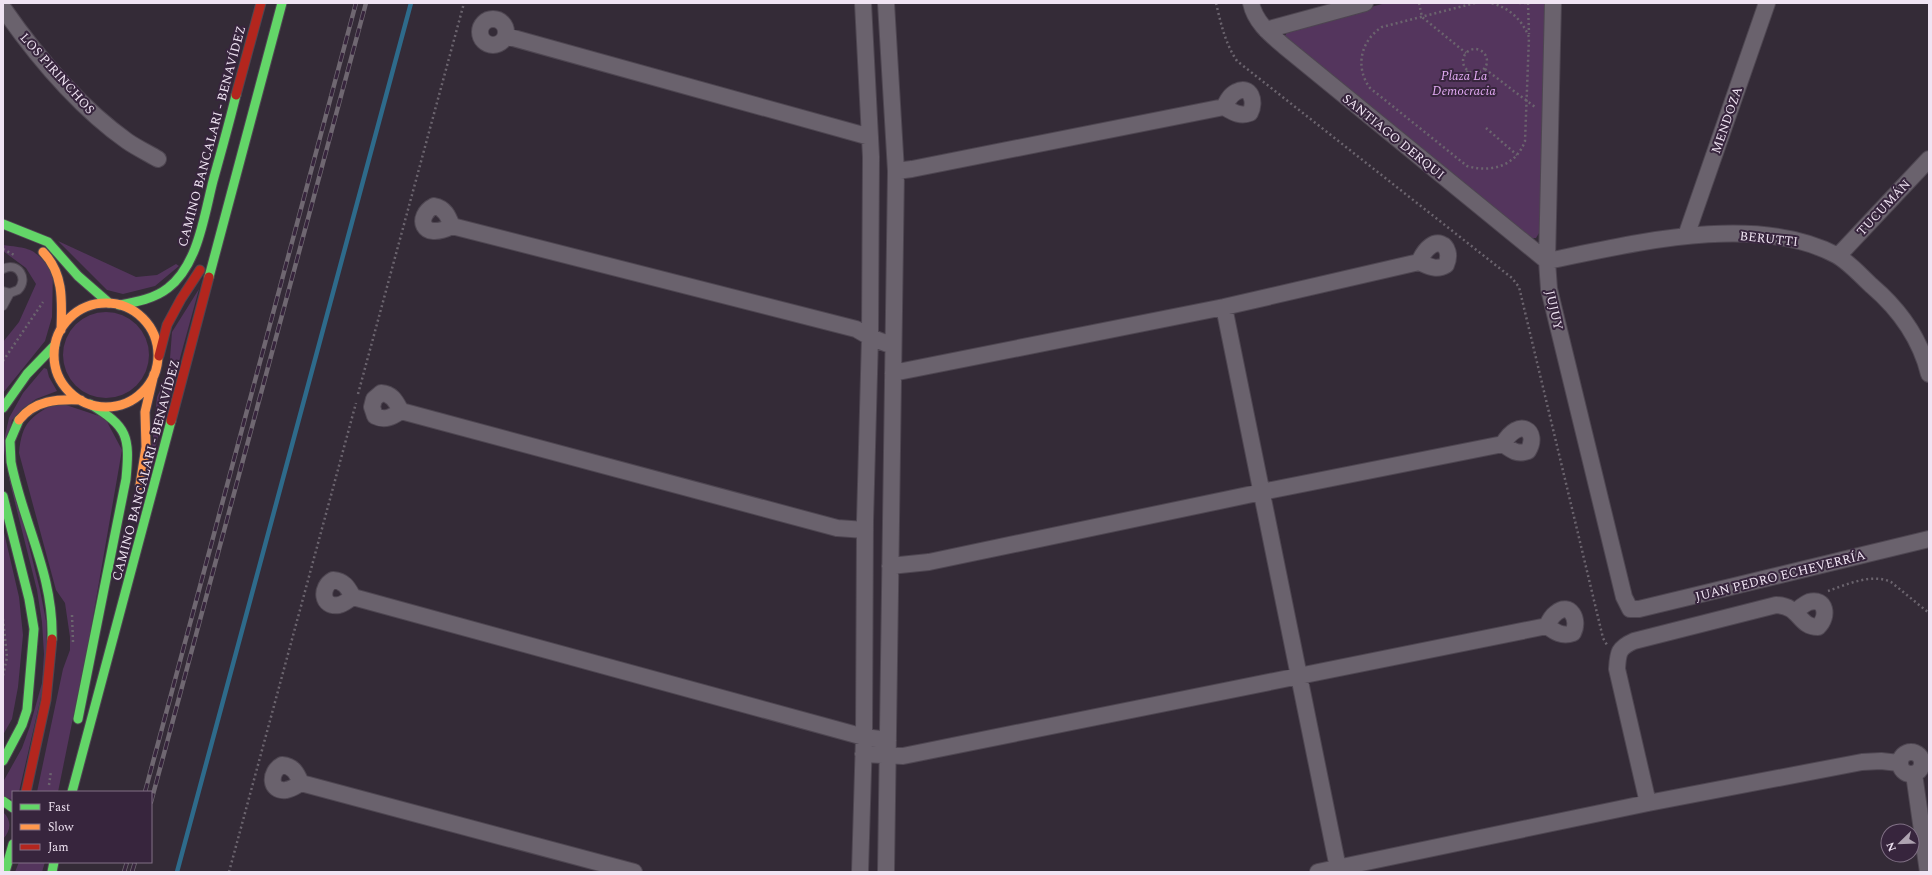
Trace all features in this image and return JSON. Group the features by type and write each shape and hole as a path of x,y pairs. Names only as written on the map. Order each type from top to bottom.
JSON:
{"main road":[{"name":"CAMINO BANCALARI - BENAVÍDEZ","path":"119,305 136,302 162,293 185,270 196,245 261,3"},
{"name":"CAMINO BANCALARI - BENAVÍDEZ","path":"72,791 282,3"},
{"name":"CAMINO BANCALARI - BENAVÍDEZ","path":"138,494 145,461 147,400 167,325 211,248 228,205"},
{"path":"3,224 48,242 78,276 109,303"},
{"path":"3,232 35,245 53,262 61,286 61,330"},
{"path":"109,303 119,305 132,310 142,318 150,328 158,353 155,370 149,384 133,399 112,406 90,404 81,400 65,386 59,376 54,356 55,345 67,320 81,310 97,304 109,303"},
{"path":"3,408 28,374 55,345"},
{"path":"26,791 41,730 51,676 53,637 51,606 45,576 12,468 10,444 16,426 23,414 33,407 45,401 59,398 81,400"},
{"name":"CAMINO BANCALARI - BENAVÍDEZ","path":"76,729 126,479 128,453 128,440 119,425 110,415 90,404"},
{"path":"3,496 29,599 34,629 27,710 22,725 3,760"},
{"name":"CAMINO BANCALARI - BENAVÍDEZ","path":"85,742 109,613"},
{"path":"65,791 69,765"},
{"path":"3,801 12,807"},
{"path":"5,872 9,849"}],"street":[{"path":"860,872 864,737 865,526 870,337 871,157 863,3"},
{"path":"886,3 896,164 886,872"},
{"name":"SANTIAGO DERQUI","path":"1251,3 1257,18 1266,30 1548,261"},
{"path":"1266,30 1365,3"},
{"name":"JUJUY","path":"1553,3 1548,261 1549,289 1624,597 1630,609"},
{"name":"MENDOZA","path":"1686,236 1767,3"},
{"name":"LOS PIRINCHOS","path":"3,8 14,24 70,91 104,123 128,141 158,159"},
{"path":"506,36 870,132 894,125"},
{"path":"871,157 912,169 1224,106"},
{"name":"TUCUMÁN","path":"1838,256 1929,159"},
{"path":"452,226 856,329 870,337 893,346"},
{"name":"BERUTTI","path":"1548,261 1618,247 1686,236 1742,234 1776,236 1804,242 1838,256 1879,292 1908,324 1921,346 1929,374"},
{"path":"893,373 1224,307 1420,262"},
{"path":"1224,307 1338,868"},
{"path":"401,411 837,528 865,526 883,519 891,521"},
{"path":"865,554 890,559 928,562 1262,492 1502,444"},
{"name":"JUAN PEDRO ECHEVERRÍA","path":"1630,609 1639,609 1929,539"},
{"path":"353,597 864,737 903,756 1547,626"},
{"path":"1648,803 1617,669 1618,655 1624,645 1634,641 1776,605 1785,605 1796,611 1807,625 1818,627 1824,620 1825,612 1821,604 1816,602 1804,605 1796,611"},
{"path":"1928,872 1920,763 1929,744"},
{"path":"863,754 888,748"},
{"path":"1318,872 1648,803 1862,762 1881,761 1900,764 1903,754 1910,751 1920,763"},
{"path":"301,784 634,872"}],"lane":[{"path":"3,269 13,267 22,275 23,280 20,288 14,292 6,292 3,306"}],"path":[{"path":"229,872 464,3"},
{"path":"1216,3 1224,37 1237,61 1512,278 1519,287 1603,638 1608,646 1618,655"},
{"path":"1419,3 1422,17 1466,53"},
{"path":"1475,3 1382,27 1373,33 1363,48 1361,65 1365,81 1370,88 1467,166 1477,169 1503,166 1517,155 1526,141 1529,37 1528,3 1519,3"},
{"path":"1491,3 1506,8 1512,13 1525,26 1529,37"},
{"path":"1466,53 1477,48 1484,52 1487,59 1485,69"},
{"path":"1466,53 1464,64 1468,71 1476,73 1485,69"},
{"path":"1485,69 1551,118"},
{"path":"1460,80 1468,71"},
{"path":"1486,128 1517,155"},
{"path":"3,249 18,258"},
{"path":"3,361 42,305 45,296"},
{"path":"1816,602 1826,591 1873,578 1884,579 1891,582 1929,613"},
{"path":"3,619 7,657 3,676"}],"green space":[{"name":"Plaza La Democracia","path":"1386,3 1546,3 1541,230 1536,238 1529,238 1287,40 1285,36 1291,28"},
{"path":"58,241 136,277 157,275 176,264 179,266 155,286 123,294 107,290"},
{"path":"3,245 32,251 41,258 53,272 52,317 45,341 3,393 3,342 19,322 36,284 26,268 3,251"},
{"path":"199,289 150,467 157,397 169,372 172,332"},
{"path":"106,312 123,315 137,324 146,338 149,355 146,372 137,386 123,395 106,398 89,395 75,386 66,372 63,355 66,338 75,324 89,315"},
{"path":"44,368 47,369 49,377 57,391 36,399 22,409 12,420 7,445 13,482 40,590 46,621 47,655 44,684 19,791 12,791 12,800 3,796 3,782 22,748 30,726 42,683 44,654 42,622 37,590 10,483 3,445 9,418 23,393"},
{"path":"57,402 105,418 122,450 90,634 58,791 37,791 63,669 70,650 70,637 65,603 56,590 19,453 20,442 25,427 34,416"},
{"path":"3,528 19,597 23,635 18,687 12,719 3,735"},
{"path":"3,812 8,818 9,829 8,833 3,839"},
{"path":"19,863 45,863 42,872 15,872"}],"waterway":[{"path":"177,872 411,3"}],"railway":[{"path":"145,791 356,3"},
{"path":"152,798 366,3"},
{"path":"124,872 127,863"},
{"path":"132,872 135,863"}],"traffic: fast":[{"path":"209,277 282,3"},
{"path":"119,305 145,300 163,292 178,278 186,266 193,253 203,224 236,95"},
{"path":"3,224 48,242 78,276 109,303"},
{"path":"3,408 27,374 55,345"},
{"path":"78,719 126,479 127,464 124,434 112,419 90,404"},
{"path":"19,420 10,441 11,462 16,484 43,571 48,593 52,639"},
{"path":"72,791 171,421"},
{"path":"3,496 29,599 34,629 27,710 22,725 3,761"},
{"path":"3,801 12,807"},
{"path":"5,872 12,848"},
{"path":"52,872 54,863"}],"traffic: slow":[{"path":"43,252 50,260 58,279 62,309 61,330"},
{"path":"106,303 126,307 135,312 149,326 154,335 158,355 154,375 149,384 135,398 126,403 106,407 86,403 77,398 63,384 58,375 54,355 58,335 63,326 77,312 86,307 106,303"},
{"path":"140,485 146,447 145,412 154,374"},
{"path":"19,420 32,408 47,402 81,400"}],"traffic: jam":[{"path":"236,95 261,3"},
{"path":"159,356 167,325 181,299 200,270"},
{"path":"171,421 209,277"},
{"path":"26,791 46,700 52,639"}]}
